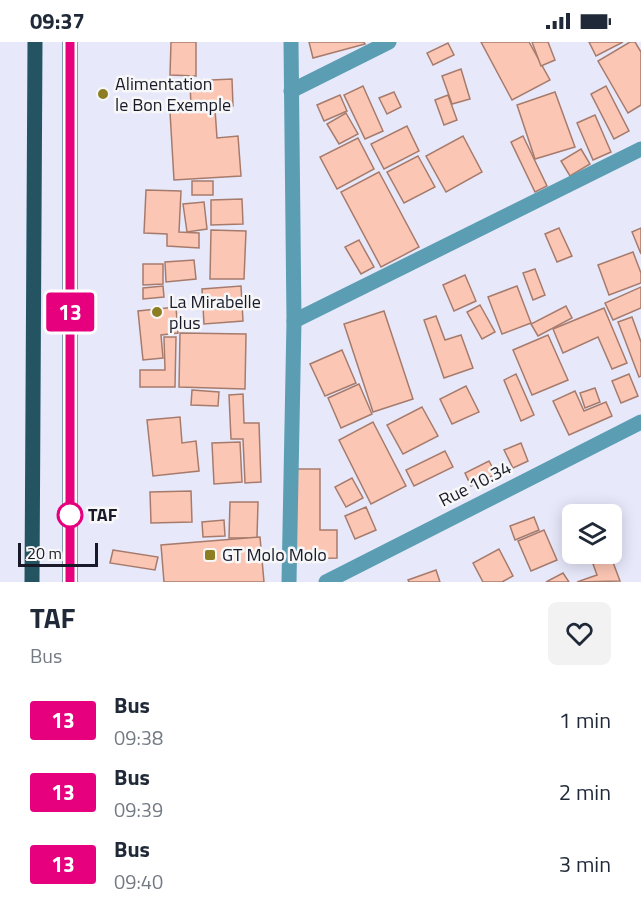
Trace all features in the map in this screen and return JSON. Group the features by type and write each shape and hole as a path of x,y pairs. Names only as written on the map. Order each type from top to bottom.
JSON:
{"main road":[{"path":"32,582 35,42"},
{"path":"70,42 70,582"}],"street":[{"path":"289,582 294,321 291,42"},
{"path":"291,90 389,42"},
{"path":"294,321 641,149"},
{"name":"Rue 10.34","path":"326,582 641,423"}],"building":[{"path":"171,42 196,42 196,76 170,75"},
{"path":"309,42 364,42 365,44 313,58"},
{"path":"481,42 529,42 550,80 512,100"},
{"path":"532,42 548,42 555,60 541,66"},
{"path":"589,42 623,42 596,56"},
{"path":"630,42 635,42 641,52 641,105 628,113 598,61"},
{"path":"448,43 454,55 433,65 427,53"},
{"path":"461,69 470,99 452,104 442,76"},
{"path":"232,79 233,106 191,108 190,81"},
{"path":"363,86 383,131 365,139 344,95"},
{"path":"606,86 629,131 614,139 591,94"},
{"path":"394,92 401,107 387,114 379,98"},
{"path":"555,92 575,147 535,159 517,105"},
{"path":"340,95 347,111 324,121 317,105"},
{"path":"448,95 457,120 444,125 435,100"},
{"path":"215,109 217,138 238,136 241,176 174,180 170,112"},
{"path":"346,113 358,134 339,144 327,124"},
{"path":"595,115 611,152 593,160 577,123"},
{"path":"407,126 419,151 384,169 371,144"},
{"path":"463,136 482,172 446,192 426,156"},
{"path":"523,136 547,186 535,192 511,142"},
{"path":"358,138 374,169 337,189 320,157"},
{"path":"581,149 590,164 570,176 561,161"},
{"path":"418,156 435,187 404,203 387,172"},
{"path":"379,172 419,247 381,267 341,192"},
{"path":"192,181 213,181 213,195 192,195"},
{"path":"146,190 181,191 179,232 199,233 199,248 167,246 167,234 144,233"},
{"path":"242,199 243,224 211,225 211,200"},
{"path":"204,202 207,229 187,232 183,204"},
{"path":"559,228 572,256 557,262 545,234"},
{"path":"641,228 641,254 632,232"},
{"path":"211,230 246,231 244,279 210,279"},
{"path":"359,240 374,267 361,274 345,247"},
{"path":"633,252 641,273 641,283 609,295 598,265"},
{"path":"194,260 196,279 166,282 165,262"},
{"path":"143,264 163,264 163,284 143,285"},
{"path":"535,269 545,295 533,300 523,273"},
{"path":"465,275 476,301 454,311 443,285"},
{"path":"163,286 164,297 143,299 143,288"},
{"path":"241,286 243,321 204,324 202,289"},
{"path":"517,286 531,323 502,334 488,297"},
{"path":"641,287 641,308 613,320 605,303"},
{"path":"480,305 495,332 482,339 467,312"},
{"path":"566,306 572,318 538,336 531,324"},
{"path":"176,307 178,333 161,335 163,358 143,360 138,311"},
{"path":"604,308 627,363 612,369 598,337 563,353 553,329"},
{"path":"384,311 413,399 373,412 344,324"},
{"path":"436,316 445,340 461,335 473,368 444,378 424,320"},
{"path":"632,317 641,342 641,376 639,377 618,322"},
{"path":"180,333 246,334 245,389 179,387"},
{"path":"548,335 568,380 532,395 513,350"},
{"path":"164,337 176,337 175,387 140,387 140,370 165,370"},
{"path":"342,350 356,383 325,396 310,364"},
{"path":"516,374 534,415 521,421 504,380"},
{"path":"629,374 638,396 621,403 612,381"},
{"path":"359,384 372,414 341,428 328,398"},
{"path":"466,386 479,412 452,424 440,399"},
{"path":"595,388 600,402 585,408 580,393"},
{"path":"192,390 219,392 218,406 191,405"},
{"path":"575,391 584,411 606,402 612,416 569,435 553,401"},
{"path":"243,394 244,423 259,423 261,482 245,483 243,439 231,439 229,395"},
{"path":"422,407 438,436 403,454 387,425"},
{"path":"180,417 182,443 196,441 199,471 153,476 147,420"},
{"path":"373,422 406,486 371,504 339,440"},
{"path":"240,442 242,482 214,484 212,443"},
{"path":"521,443 528,461 513,468 504,450"},
{"path":"445,451 453,467 414,486 406,470"},
{"path":"489,461 496,474 471,486 465,473"},
{"path":"294,469 320,469 320,530 337,530 337,558 294,559"},
{"path":"352,478 363,498 346,507 335,487"},
{"path":"191,491 192,522 151,523 150,492"},
{"path":"230,502 258,502 257,538 229,538"},
{"path":"366,507 376,530 355,539 345,516"},
{"path":"534,517 539,530 515,540 510,526"},
{"path":"224,520 225,536 203,537 202,522"},
{"path":"544,530 557,560 531,571 518,541"},
{"path":"260,537 264,582 164,582 161,545"},
{"path":"499,549 513,576 502,582 483,582 473,563"},
{"path":"113,550 158,557 155,570 110,563"},
{"path":"593,564 614,564 620,581 577,582 597,575"},
{"path":"436,570 440,582 409,582 408,580"},
{"path":"563,573 569,582 546,582"}],"bus line":[{"name":"13","path":"70,42 70,582"}],"place":[{"name":"Alimentation le Bon Exemple","path":"103,94"},
{"name":"La Mirabelle plus","path":"157,312"},
{"name":"TAF","path":"70,515"},
{"name":"GT Molo Molo","path":"210,555"}]}
